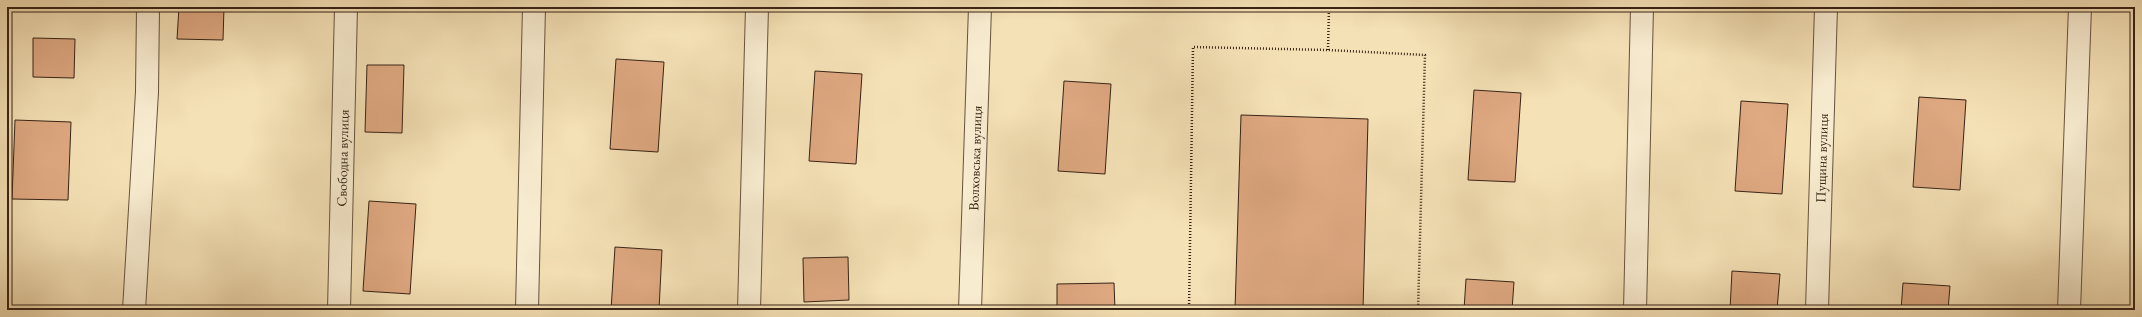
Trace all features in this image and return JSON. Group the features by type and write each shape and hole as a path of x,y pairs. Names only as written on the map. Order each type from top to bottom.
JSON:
{"street":[{"path":"134,310 147,92 148,7"},
{"name":"Свободна вулиця","path":"338,310 346,7"},
{"path":"527,310 534,7"},
{"path":"749,310 757,7"},
{"name":"Волховська вулиця","path":"970,310 980,7"},
{"path":"1635,310 1642,7"},
{"name":"Пущина вулиця","path":"1818,310 1826,7"},
{"path":"2069,310 2080,7"}],"path":[{"path":"1328,50 1329,7"},
{"path":"1189,310 1193,47 1328,50 1425,55 1418,310"}],"building":[{"path":"179,7 224,7 223,40 177,39"},
{"path":"33,38 75,39 74,78 33,77"},
{"path":"616,59 664,62 658,152 610,149"},
{"path":"367,65 404,65 402,133 365,132"},
{"path":"815,71 862,74 856,164 809,161"},
{"path":"1064,81 1111,84 1105,174 1058,171"},
{"path":"1474,90 1521,93 1515,182 1468,180"},
{"path":"1919,97 1966,100 1960,190 1913,187"},
{"path":"1741,101 1788,104 1782,194 1735,191"},
{"path":"1241,115 1368,119 1363,310 1235,310"},
{"path":"15,120 71,122 68,200 12,199"},
{"path":"369,201 416,204 410,294 363,291"},
{"path":"615,247 662,250 659,310 611,310"},
{"path":"848,257 849,300 804,302 803,258"},
{"path":"1732,271 1780,274 1777,310 1730,310"},
{"path":"1466,279 1514,282 1512,310 1464,310"},
{"path":"1114,283 1115,310 1057,310 1057,284"},
{"path":"1903,283 1950,286 1948,310 1901,310"}]}
